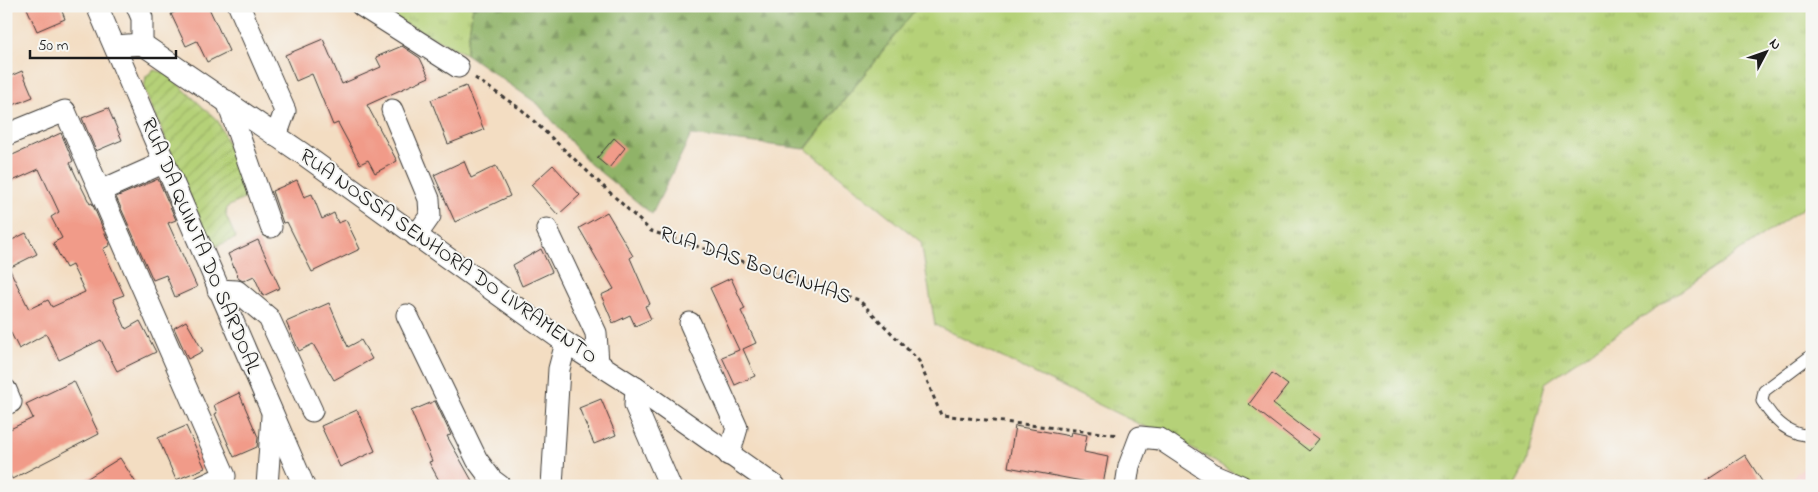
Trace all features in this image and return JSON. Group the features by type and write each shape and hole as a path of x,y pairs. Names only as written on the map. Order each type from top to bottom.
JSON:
{"street":[{"name":"RUA DA QUINTA DO SARDOAL","path":"97,6 163,163 304,486"},
{"path":"115,46 142,44 142,18 137,6"},
{"path":"239,6 285,111 276,136"},
{"path":"362,6 458,67"},
{"name":"RUA NOSSA SENHORA DO LIVRAMENTO","path":"142,44 227,101 566,343 636,388 775,486"},
{"path":"227,101 271,227"},
{"path":"392,110 430,199 430,216 416,236"},
{"path":"6,135 65,111 225,476 203,486"},
{"path":"100,191 163,163"},
{"path":"547,229 596,332 598,363"},
{"path":"218,290 236,291 269,318 312,411"},
{"path":"407,316 477,460 492,480 500,486"},
{"path":"690,323 737,428 729,455"},
{"path":"552,486 559,369 566,343"},
{"path":"636,388 635,405 670,486"},
{"path":"6,390 11,402 6,404"},
{"path":"267,486 272,413"},
{"path":"1126,486 1129,466 1140,438 1160,439 1213,474 1241,486"}],"lane":[{"path":"1812,355 1764,391 1762,401 1781,426 1793,434 1804,435 1812,430"}],"path":[{"name":"RUA DAS BOUCINHAS","path":"458,67 522,110 651,231 858,300 919,361 941,415 1140,438"}],"shaded area":[{"path":"1812,460 1812,486 1782,486"}],"green space":[{"path":"381,6 473,6 466,54 396,19"},
{"path":"473,6 918,6 805,149 691,135 652,214 589,163 538,104 466,54"},
{"path":"918,6 1812,6 1812,202 1545,383 1527,463 1514,486 1257,486 1168,435 1141,425 935,325 921,242 806,149"},
{"path":"154,70 166,73 218,121 250,196 227,207 226,216 236,238 212,248 144,89 146,76"}],"building":[{"path":"26,6 60,6 65,19 37,31"},
{"path":"187,6 208,6 229,51 207,62 197,41 186,46 171,14"},
{"path":"323,39 342,84 381,67 376,57 402,46 420,58 429,77 367,105 397,161 375,173 368,160 360,164 338,123 333,125 312,74 296,81 285,55"},
{"path":"22,71 33,97 6,108 6,78"},
{"path":"466,86 484,130 448,144 431,100"},
{"path":"108,108 122,140 96,151 82,118"},
{"path":"61,133 73,161 70,163 90,204 92,203 110,245 103,249 124,295 113,299 126,329 140,321 156,352 117,371 101,340 59,360 46,334 19,349 6,323 6,243 26,233 37,254 9,268 29,309 48,300 52,307 85,292 72,265 66,268 53,243 62,238 51,217 59,212 39,169 6,184 6,158"},
{"path":"614,138 625,148 609,168 597,158"},
{"path":"464,161 471,178 496,166 510,196 455,222 434,175"},
{"path":"553,165 580,195 558,215 531,185"},
{"path":"158,179 176,220 168,223 197,287 175,297 166,275 153,280 116,197"},
{"path":"297,180 304,197 312,194 322,219 334,213 338,223 346,220 360,249 312,272 287,222 283,223 272,191"},
{"path":"607,212 633,256 630,258 650,304 645,306 651,319 635,326 630,315 613,323 601,295 614,289 579,228"},
{"path":"258,240 280,288 263,296 254,276 243,281 239,279 228,254"},
{"path":"541,249 552,272 522,286 513,265"},
{"path":"731,278 745,309 741,311 756,343 743,349 755,376 735,385 722,357 739,350 710,288"},
{"path":"329,303 348,347 361,340 372,359 334,380 313,344 299,351 286,322"},
{"path":"186,321 203,351 188,359 174,328"},
{"path":"1272,373 1288,385 1273,404 1319,439 1309,451 1249,404"},
{"path":"74,381 99,434 12,479 6,466 6,431 33,418 26,404"},
{"path":"239,393 258,437 257,447 234,457 215,414 217,413 214,405"},
{"path":"601,399 616,435 594,444 579,408"},
{"path":"435,401 451,435 447,436 475,486 442,486 429,462 432,461 411,411"},
{"path":"357,410 375,451 340,467 321,426"},
{"path":"186,426 205,468 176,480 158,438"},
{"path":"1015,426 1070,436 1071,432 1087,435 1084,452 1108,457 1103,485 1008,467"},
{"path":"1745,455 1765,486 1698,486"},
{"path":"120,458 138,486 75,486"}]}
